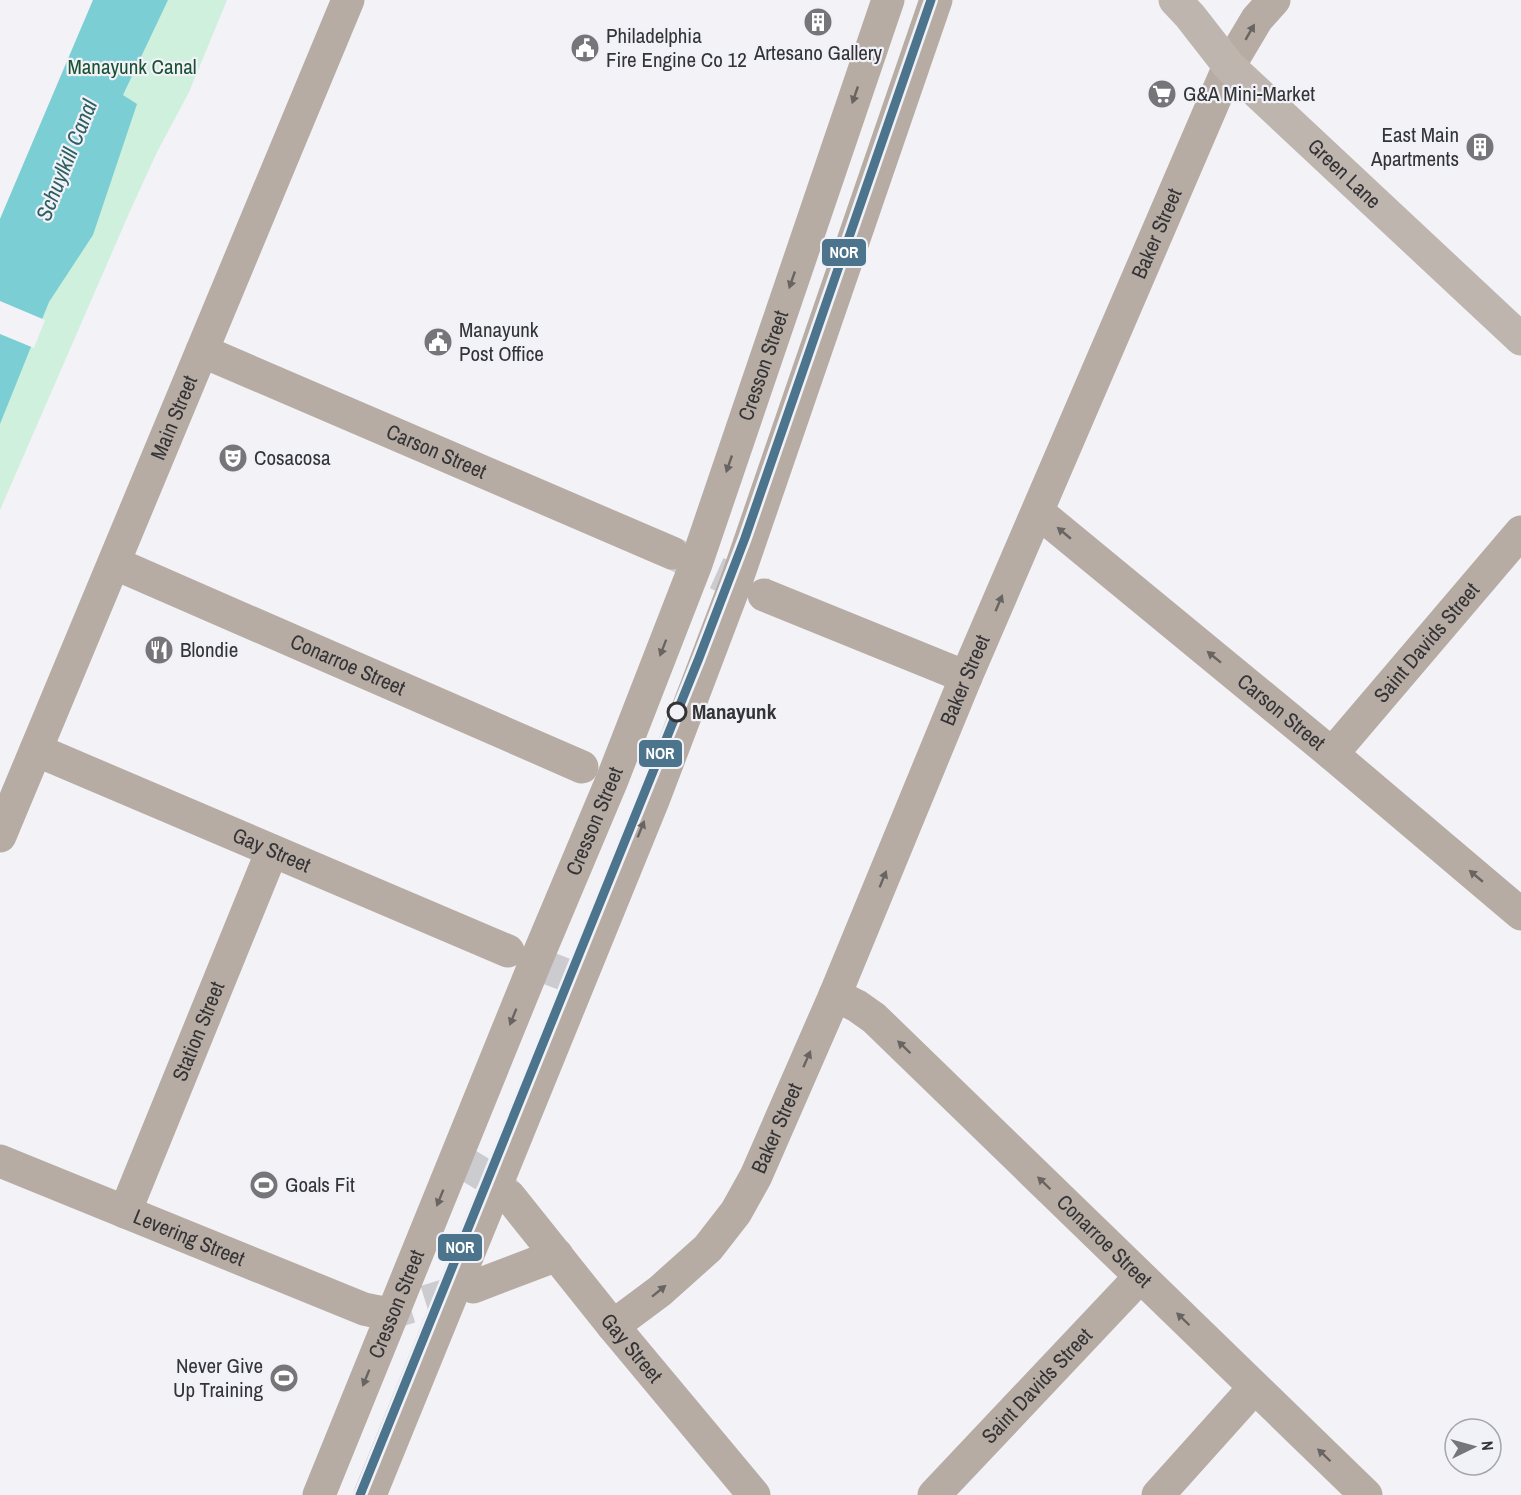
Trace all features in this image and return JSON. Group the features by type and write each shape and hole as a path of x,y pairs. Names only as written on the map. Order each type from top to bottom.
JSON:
{"main road":[{"name":"Green Lane","path":"1175,0 1229,66 1519,334"}],"street":[{"name":"Main Street","path":"0,836 348,0"},
{"name":"Cresson Street","path":"319,1495 535,963 612,780 696,564 888,0"},
{"path":"370,1495 654,798 736,582 936,0"},
{"name":"Baker Street","path":"613,1326 668,1284 708,1248 736,1212 756,1176 835,995 966,677 1229,66 1257,19 1274,0"},
{"name":"Carson Street","path":"202,351 672,553"},
{"name":"Carson Street","path":"1038,512 1332,754 1521,914"},
{"name":"Saint Davids Street","path":"1332,754 1521,532"},
{"name":"Conarroe Street","path":"114,563 582,767"},
{"path":"764,595 966,677"},
{"name":"Gay Street","path":"36,750 508,951"},
{"name":"Station Street","path":"125,1212 272,851"},
{"name":"Conarroe Street","path":"835,995 874,1018 1366,1495"},
{"name":"Levering Street","path":"0,1161 364,1309 378,1312"},
{"name":"Gay Street","path":"510,1197 613,1326 754,1495"},
{"path":"473,1287 557,1255"},
{"name":"Saint Davids Street","path":"934,1495 1140,1277"},
{"path":"1158,1495 1254,1388"}],"green space":[{"name":"Manayunk Canal","path":"93,0 227,0 189,92 157,152 130,211 0,510 0,219"}],"water":[{"name":"Schuylkill Canal","path":"93,0 168,0 123,95 137,104 93,235 49,302 0,424 0,219"}],"pier":[{"path":"0,301 45,320 34,348 0,334"}],"tunnel":[{"path":"672,553 763,594"},
{"path":"535,963 579,980"},
{"path":"456,1158 497,1183 510,1197"},
{"path":"378,1312 393,1312 473,1287"}],"transit line":[{"name":"NOR","path":"360,1495 699,658 745,538 931,0"}],"place":[{"name":"Artesano Gallery","path":"818,22"},
{"name":"Philadelphia Fire Engine Co 12","path":"585,48"},
{"name":"G&A Mini-Market","path":"1162,94"},
{"name":"East Main Apartments","path":"1480,147"},
{"name":"Manayunk Post Office","path":"438,342"},
{"name":"Cosacosa","path":"233,458"},
{"name":"Blondie","path":"159,650"},
{"name":"Manayunk","path":"677,712"},
{"name":"Goals Fit","path":"264,1185"},
{"name":"Never Give Up Training","path":"284,1378"}]}
